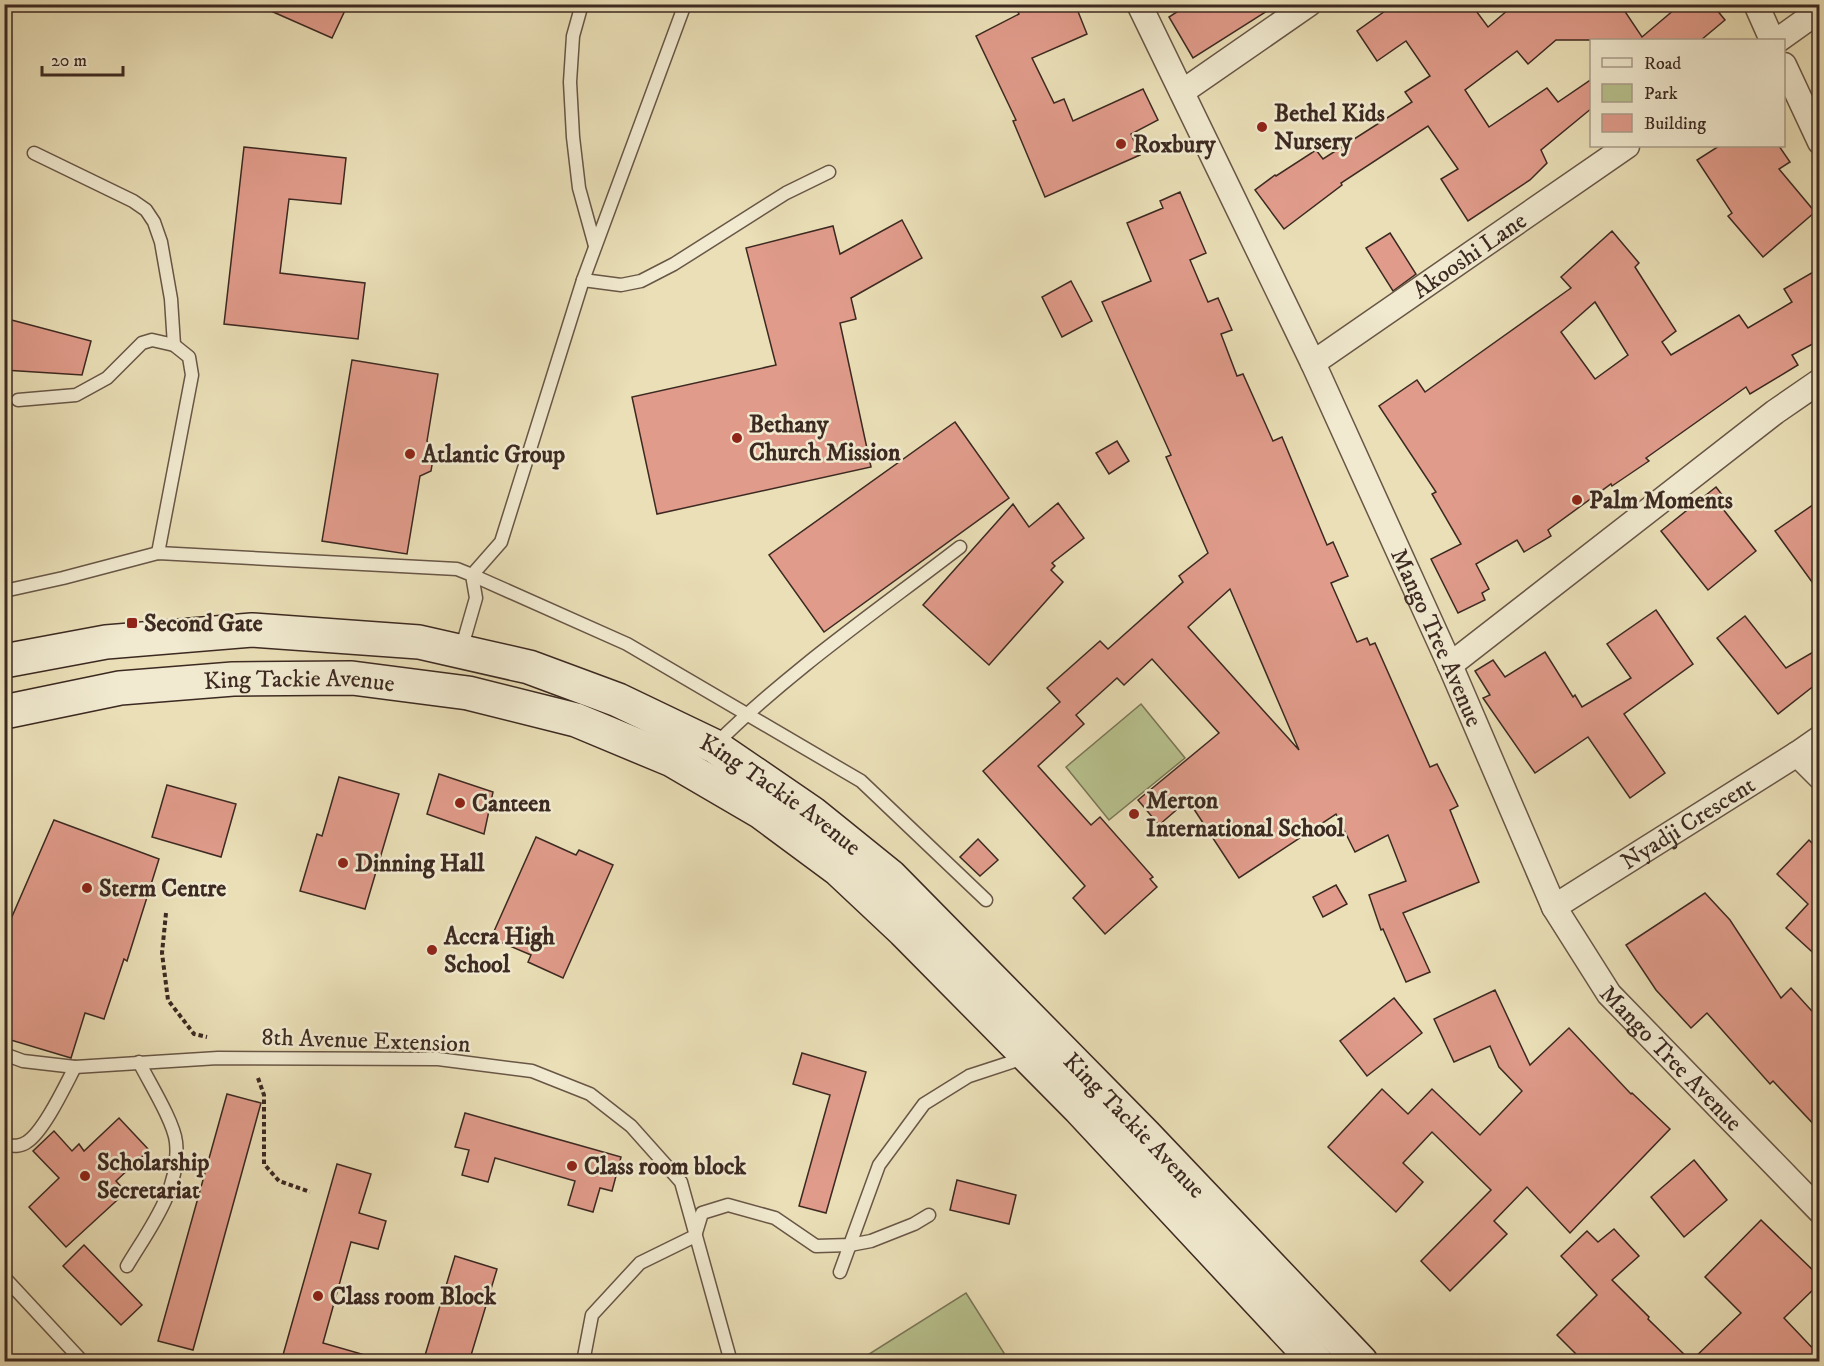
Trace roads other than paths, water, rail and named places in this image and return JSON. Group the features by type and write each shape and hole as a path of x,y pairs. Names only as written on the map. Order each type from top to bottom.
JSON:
{"main road":[{"name":"King Tackie Avenue","path":"4,661 106,642 252,630 419,642 529,668 618,700 714,746 812,813 890,876 1361,1362"},
{"name":"King Tackie Avenue","path":"4,712 120,688 233,679 352,678 468,693 576,720 672,760 761,812 838,869 904,931 1028,1056 1316,1362"}],"street":[{"name":"Mango Tree Avenue","path":"1139,4 1313,363 1450,665 1554,907 1609,994 1820,1211"},
{"path":"1182,92 1309,4"},
{"path":"1756,4 1772,39"},
{"path":"1779,39 1820,10"},
{"path":"1785,67 1820,142"},
{"name":"Akooshi Lane","path":"1313,363 1626,147"},
{"path":"1450,665 1775,412 1820,381"},
{"name":"Nyadji Crescent","path":"1554,907 1820,738"},
{"path":"1797,754 1820,777"}],"lane":[{"path":"582,4 573,36 570,82 579,188 595,246"},
{"path":"472,575 501,542 583,280 685,4"},
{"path":"34,153 133,201 146,210 154,222 161,242 171,299 174,345"},
{"path":"583,280 621,285 641,281 674,264 786,193 828,172"},
{"path":"18,400 76,395 106,378 142,343 152,340 174,345 189,357 192,375 158,553"},
{"path":"714,746 746,714 835,640 960,547"},
{"path":"4,591 158,553 457,569 627,644 861,781 986,900"},
{"path":"460,651 476,598 472,575"},
{"name":"8th Avenue Extension","path":"4,1054 23,1061 75,1067 218,1058 438,1059 532,1071 590,1094 631,1125 681,1182 731,1362"},
{"path":"840,1272 879,1165 924,1104 969,1076 1028,1056"},
{"path":"127,1266 167,1198 176,1158 176,1142 171,1125 139,1062"},
{"path":"4,1145 16,1147 28,1142 38,1131 75,1067"},
{"path":"583,1362 592,1315 640,1263 695,1236 702,1213 728,1205 775,1218 816,1246 850,1245 871,1241 914,1224 929,1215"},
{"path":"4,1277 83,1362"}],"place":[{"name":"Bethel Kids Nursery","path":"1262,127"},
{"name":"Roxbury","path":"1121,144"},
{"name":"Bethany Church Mission","path":"737,438"},
{"name":"Atlantic Group","path":"410,454"},
{"name":"Palm Moments","path":"1577,500"},
{"name":"Second Gate","path":"132,623"},
{"name":"Canteen","path":"460,803"},
{"name":"Merton International School","path":"1134,814"},
{"name":"Dinning Hall","path":"343,863"},
{"name":"Sterm Centre","path":"87,888"},
{"name":"Accra High School","path":"432,950"},
{"name":"Class room block","path":"572,1166"},
{"name":"Scholarship Secretariat","path":"85,1176"},
{"name":"Class room Block","path":"318,1296"}]}
